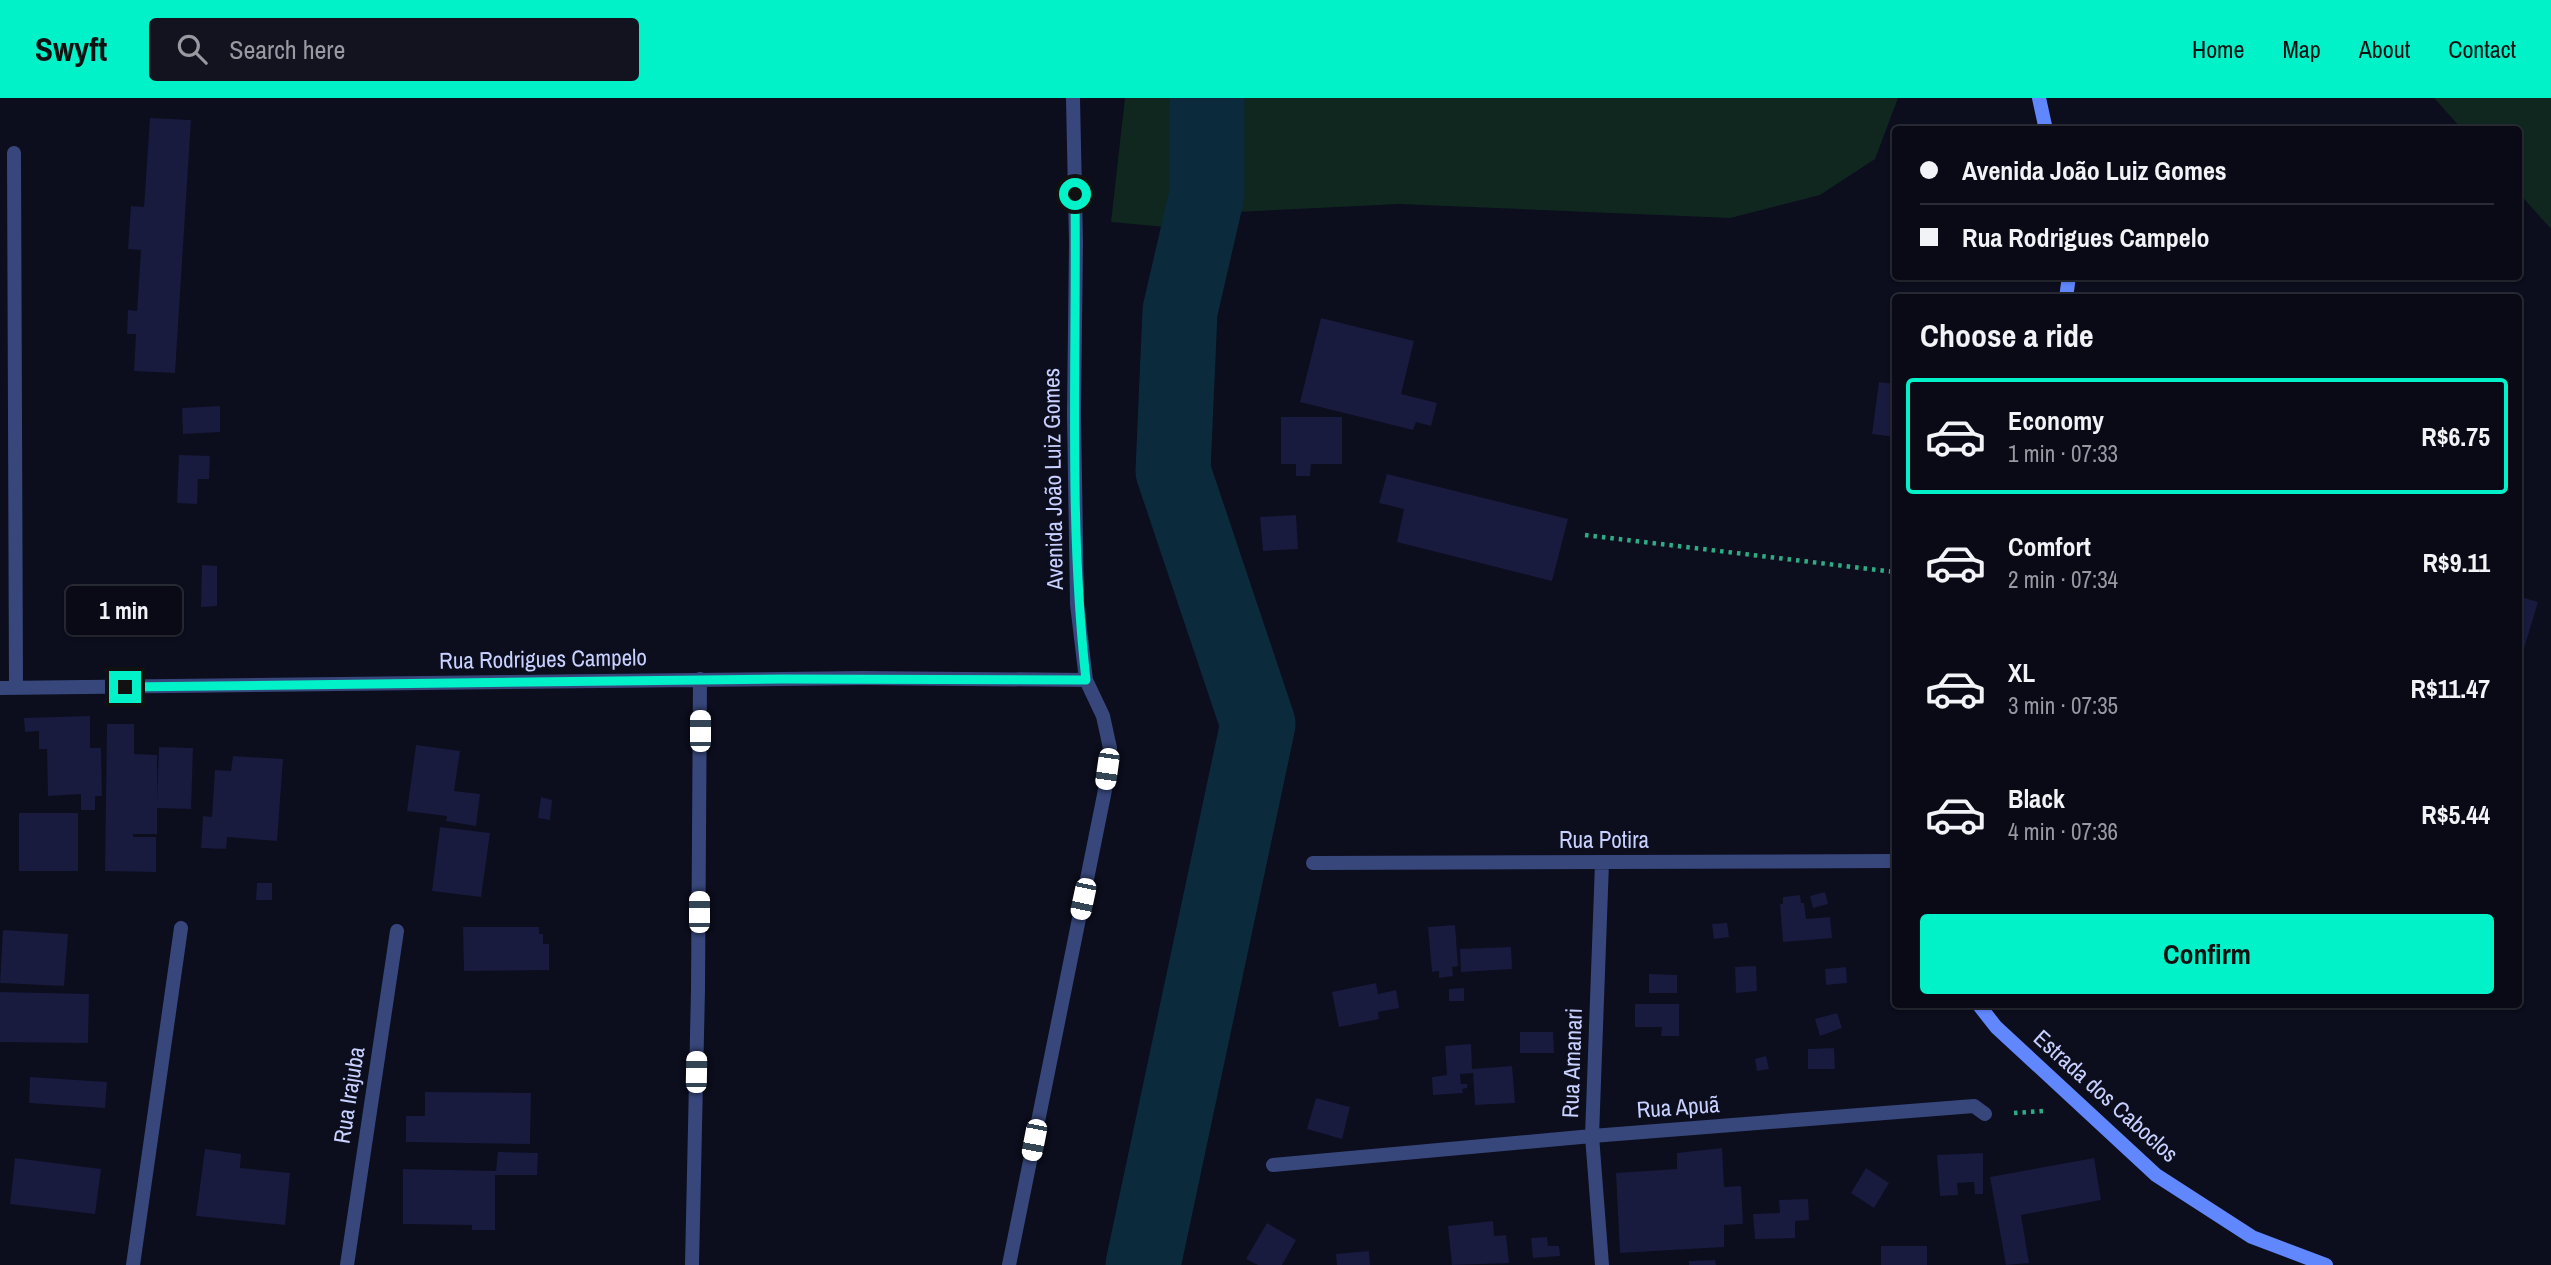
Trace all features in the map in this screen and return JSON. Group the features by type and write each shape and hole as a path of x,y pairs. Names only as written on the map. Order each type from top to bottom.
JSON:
{"street":[{"name":"Avenida João Luiz Gomes","path":"1009,1265 1105,790 1110,748 1103,716 1086,680 1077,590 1073,98"},
{"path":"2039,98 2045,126"},
{"path":"14,153 16,688"},
{"name":"Rua Rodrigues Campelo","path":"0,688 700,679 1086,680"},
{"path":"692,1265 698,989 700,679"},
{"name":"Rua Potira","path":"1313,863 1892,862"},
{"name":"Rua Amanari","path":"1602,863 1592,1136 1602,1265"},
{"path":"133,1265 181,928"},
{"name":"Rua Irajuba","path":"347,1265 397,931"},
{"name":"Estrada dos Caboclos","path":"1981,1008 1996,1027 2156,1175 2252,1237 2326,1265"},
{"name":"Rua Apuã","path":"1273,1165 1592,1136 1974,1107 1985,1114"}],"path":[{"path":"1585,535 1892,572"},
{"path":"1985,1114 2084,1108"}],"green space":[{"path":"1125,98 1898,98 1875,159 1820,195 1730,218 1399,204 1216,213 1177,228 1111,222"},
{"path":"2434,98 2551,98 2551,229 2522,196 2522,126 2459,126"}],"building":[{"path":"150,118 191,120 175,373 134,371 136,334 127,334 128,310 137,311 141,250 128,249 131,206 144,207"},
{"path":"1321,318 1414,341 1401,394 1437,403 1431,426 1416,422 1413,430 1300,402"},
{"path":"1879,382 1892,384 1892,437 1872,434"},
{"path":"220,406 220,432 183,434 182,408"},
{"path":"1281,417 1342,417 1342,464 1311,464 1310,476 1296,476 1296,464 1281,464"},
{"path":"179,455 210,456 209,479 198,479 197,504 177,503"},
{"path":"1387,474 1568,519 1552,581 1397,542 1404,509 1379,503"},
{"path":"1296,515 1298,549 1263,551 1260,517"},
{"path":"202,565 217,566 217,606 201,607"},
{"path":"2522,597 2538,602 2522,655"},
{"path":"90,716 90,748 101,748 102,796 95,796 95,810 81,810 81,794 48,796 47,749 39,749 39,731 25,732 24,718"},
{"path":"107,724 134,724 134,754 157,755 157,800 159,747 193,748 191,809 157,808 157,834 133,834 133,837 156,837 156,872 105,871"},
{"path":"416,745 460,751 454,791 480,794 476,826 446,821 447,816 407,811"},
{"path":"233,756 283,759 277,841 227,837 226,849 201,848 203,816 212,817 215,770 231,771"},
{"path":"541,797 552,800 550,820 538,818"},
{"path":"19,813 78,813 78,871 19,871"},
{"path":"440,827 490,833 481,897 432,891"},
{"path":"257,883 272,883 272,900 256,900"},
{"path":"1825,892 1828,904 1813,908 1810,896"},
{"path":"1800,895 1806,919 1830,917 1832,938 1783,942 1780,904 1783,904 1783,897"},
{"path":"1727,923 1729,937 1714,939 1712,924"},
{"path":"1455,925 1458,966 1452,967 1453,976 1439,978 1439,971 1432,972 1428,927"},
{"path":"463,927 539,927 539,934 543,934 543,944 549,944 549,970 464,971"},
{"path":"3,930 68,934 64,986 0,983"},
{"path":"1511,947 1512,969 1461,972 1460,949"},
{"path":"1756,966 1757,991 1736,993 1735,967"},
{"path":"1846,967 1847,983 1826,985 1825,969"},
{"path":"1649,974 1677,975 1677,993 1649,993"},
{"path":"1376,983 1378,994 1396,990 1399,1008 1378,1012 1379,1019 1339,1027 1332,992"},
{"path":"1464,988 1464,1001 1449,1001 1449,989"},
{"path":"0,992 89,994 88,1043 0,1042"},
{"path":"1635,1004 1679,1004 1679,1036 1661,1036 1662,1027 1635,1027"},
{"path":"1837,1013 1842,1028 1820,1036 1815,1019"},
{"path":"1520,1032 1553,1032 1554,1053 1520,1053"},
{"path":"1471,1044 1472,1069 1512,1066 1515,1103 1475,1105 1473,1073 1460,1074 1461,1084 1467,1084 1467,1088 1462,1089 1463,1093 1433,1095 1432,1077 1447,1075 1445,1046"},
{"path":"1834,1048 1835,1069 1808,1069 1808,1049"},
{"path":"1766,1056 1769,1069 1757,1071 1755,1059"},
{"path":"30,1077 107,1082 105,1108 29,1103"},
{"path":"425,1092 531,1093 530,1144 406,1142 406,1116 425,1116"},
{"path":"1316,1098 1350,1107 1342,1139 1307,1129"},
{"path":"1722,1148 1724,1187 1741,1186 1743,1224 1724,1225 1724,1247 1620,1253 1616,1173 1677,1169 1677,1153"},
{"path":"205,1149 241,1154 240,1168 290,1173 285,1225 196,1216"},
{"path":"498,1152 538,1153 537,1175 495,1175 495,1230 472,1230 472,1225 403,1224 403,1169 496,1171"},
{"path":"1983,1153 1983,1194 1975,1194 1974,1182 1957,1183 1958,1195 1940,1196 1937,1155"},
{"path":"15,1158 101,1169 95,1214 10,1204"},
{"path":"2094,1158 2101,1200 2021,1215 2029,1263 2006,1265 1990,1177"},
{"path":"1866,1168 1889,1183 1874,1208 1851,1193"},
{"path":"1808,1199 1809,1220 1795,1221 1795,1238 1755,1239 1753,1214 1780,1213 1779,1200"},
{"path":"1493,1221 1494,1236 1506,1235 1509,1263 1452,1265 1448,1226"},
{"path":"1267,1223 1296,1240 1282,1265 1258,1265 1246,1259"},
{"path":"1547,1237 1548,1246 1559,1246 1560,1256 1533,1258 1531,1238"},
{"path":"1881,1246 1927,1246 1927,1265 1881,1265"},
{"path":"1369,1251 1370,1265 1337,1265 1336,1254"},
{"path":"1715,1260 1716,1265 1689,1265 1689,1261"}],"waterway":[{"path":"1143,1265 1258,724 1173,471 1180,311 1207,194 1207,98"}],"route":[{"path":"125,687 863,678 1086,680 1077,604 1075,194"}]}
